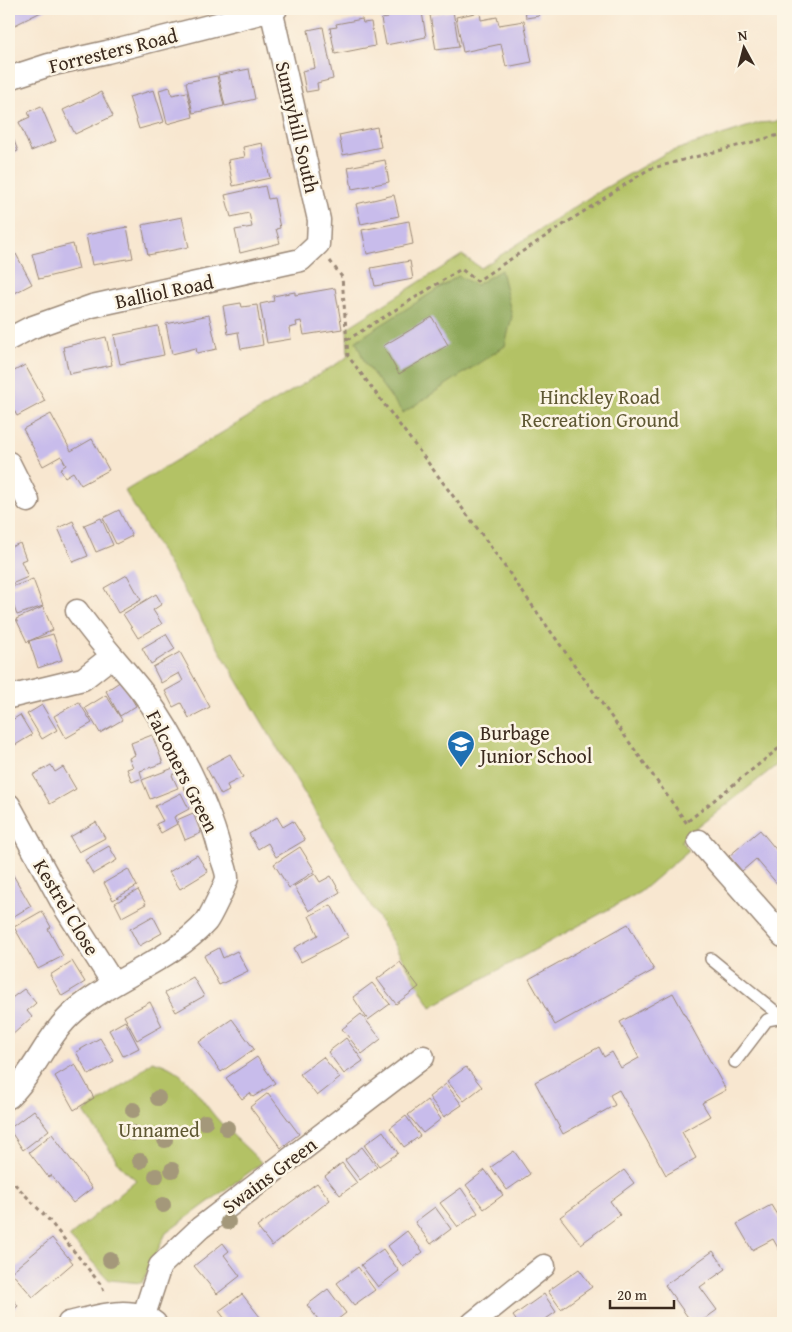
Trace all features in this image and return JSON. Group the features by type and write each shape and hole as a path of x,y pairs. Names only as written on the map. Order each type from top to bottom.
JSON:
{"street":[{"name":"Forresters Road","path":"9,78 48,65 107,52 273,9"},
{"name":"Sunnyhill South","path":"273,9 319,220 318,244"},
{"name":"Balliol Road","path":"9,340 30,328 92,306 301,260 318,244"},
{"path":"9,463 28,501"},
{"name":"Falconers Green","path":"9,1097 20,1086 43,1050 74,1012 113,983 167,954 207,921 227,878 218,837 202,798 171,737 143,694 111,657 77,611"},
{"path":"9,697 83,679 111,657"},
{"name":"Kestrel Close","path":"9,805 64,906 113,983"},
{"path":"699,841 783,936"},
{"name":"Swains Green","path":"149,1319 160,1266 200,1228 423,1057"},
{"path":"473,1323 544,1266"},
{"path":"69,1323 112,1313 149,1319"}],"lane":[{"path":"711,959 782,1017"},
{"path":"735,1062 767,1020 782,1017"}],"path":[{"path":"347,340 462,269 478,281 650,169 783,134"},
{"path":"318,244 342,277 348,356 483,536 699,841"},
{"path":"686,822 783,745"},
{"path":"9,1178 48,1219 102,1286 112,1313"}],"green space":[{"name":"Hinckley Road Recreation Ground","path":"783,121 783,760 681,841 689,850 640,892 431,1007 125,491 343,360 348,356 347,328 462,255 481,268 593,195 666,153 759,123"},
{"path":"501,270 512,316 505,346 403,413 365,363 356,341 458,276 476,285"},
{"name":"Unnamed","path":"152,1061 175,1070 183,1077 220,1122 262,1163 166,1233 142,1283 109,1280 69,1237 136,1180 122,1168 84,1112 132,1079"}],"building":[{"path":"9,9 47,9 9,28"},
{"path":"525,9 546,10 538,11 539,16 526,18"},
{"path":"413,10 413,13 422,12 426,37 386,45 381,19 388,18 387,15"},
{"path":"453,11 459,47 436,50 430,15"},
{"path":"480,12 481,20 497,17 499,25 524,21 532,62 506,67 501,44 463,52 456,17"},
{"path":"362,19 363,23 371,22 375,46 335,54 330,28 337,27 336,24"},
{"path":"323,27 333,79 317,83 318,90 306,92 302,71 315,68 308,30"},
{"path":"249,69 255,99 225,106 218,75"},
{"path":"217,76 224,106 193,113 186,82"},
{"path":"170,87 172,95 187,92 193,117 167,124 159,90"},
{"path":"154,90 164,122 139,129 129,97"},
{"path":"101,92 113,116 75,134 63,110"},
{"path":"41,106 56,141 31,151 19,122 30,117 28,112"},
{"path":"377,127 381,147 343,155 339,135"},
{"path":"9,128 18,151 9,155"},
{"path":"262,143 270,178 233,186 228,160 245,157 243,147"},
{"path":"385,160 389,182 352,189 348,167"},
{"path":"265,186 268,199 274,198 280,228 276,229 280,243 240,253 235,230 252,227 249,213 231,217 225,195"},
{"path":"394,195 399,216 361,224 356,204"},
{"path":"182,217 189,247 148,255 142,225"},
{"path":"409,221 413,244 367,254 362,230"},
{"path":"127,227 133,258 92,265 86,235"},
{"path":"73,244 79,269 39,279 32,254"},
{"path":"16,254 32,284 9,296 9,258"},
{"path":"410,261 413,279 375,286 371,268"},
{"path":"335,288 342,329 304,335 301,321 296,322 297,326 289,328 291,339 267,343 260,304 274,301 273,296 295,292 295,295"},
{"path":"241,303 242,307 257,305 263,345 241,349 238,332 228,334 223,306"},
{"path":"209,315 217,349 197,353 196,348 172,354 166,324"},
{"path":"432,317 448,345 399,374 383,346"},
{"path":"158,326 164,355 120,364 114,335"},
{"path":"106,337 112,365 69,374 63,347"},
{"path":"25,365 45,401 17,416 9,401 9,374"},
{"path":"51,414 71,451 92,439 109,470 81,485 73,472 65,477 60,469 66,465 61,456 43,466 23,429"},
{"path":"119,510 132,536 116,544 103,518"},
{"path":"101,518 113,545 96,552 84,525"},
{"path":"73,521 88,556 73,562 58,528"},
{"path":"20,543 26,559 21,561 28,577 9,585 9,548"},
{"path":"127,575 141,600 118,613 104,588"},
{"path":"33,579 43,606 17,615 9,594 9,588"},
{"path":"156,594 162,604 153,610 162,624 138,638 123,614"},
{"path":"43,607 53,630 27,642 16,619"},
{"path":"53,634 62,660 38,668 29,641"},
{"path":"166,634 175,649 151,664 142,648"},
{"path":"180,652 210,707 189,718 181,703 173,707 165,691 183,681 179,673 161,683 153,667"},
{"path":"121,681 136,706 120,716 106,691"},
{"path":"106,695 122,720 100,733 85,708"},
{"path":"79,702 92,723 66,738 54,716"},
{"path":"42,705 57,730 42,739 27,714"},
{"path":"20,715 32,735 12,747 9,743 9,722"},
{"path":"152,735 163,763 140,771 142,778 132,782 127,769 133,767 129,758 135,755 131,743"},
{"path":"230,754 243,777 227,785 229,791 221,795 206,767"},
{"path":"51,765 55,772 63,767 76,789 50,804 33,775"},
{"path":"176,767 178,772 172,775 178,788 150,799 142,780"},
{"path":"181,793 189,809 174,817 177,824 161,833 156,824 163,821 155,806"},
{"path":"193,813 201,833 185,840 177,820"},
{"path":"277,817 283,827 293,821 305,840 276,857 268,843 258,849 249,834"},
{"path":"96,822 105,838 79,852 70,837"},
{"path":"760,830 783,858 783,882 779,886 756,859 742,871 729,856"},
{"path":"109,846 117,860 93,874 85,860"},
{"path":"300,847 315,871 289,888 274,864"},
{"path":"197,855 208,872 180,889 169,872"},
{"path":"9,868 31,906 9,919"},
{"path":"128,869 137,886 113,900 104,883"},
{"path":"315,874 320,882 331,876 340,892 309,911 294,886"},
{"path":"138,890 146,904 122,917 115,903"},
{"path":"331,905 348,937 301,962 294,948 318,935 309,916"},
{"path":"42,911 51,927 48,929 63,956 38,969 14,927"},
{"path":"153,916 162,933 139,946 130,929"},
{"path":"628,924 654,970 555,1025 529,979"},
{"path":"219,948 223,958 237,951 248,971 219,985 204,956"},
{"path":"72,961 85,982 62,996 50,975"},
{"path":"400,962 419,987 396,1004 377,979"},
{"path":"193,977 204,996 176,1012 165,993"},
{"path":"372,983 390,1004 368,1020 353,997"},
{"path":"24,989 36,1003 27,1011 32,1017 9,1038 9,1000"},
{"path":"673,993 726,1090 702,1103 710,1116 682,1132 696,1158 666,1175 619,1090 610,1095 615,1105 563,1134 535,1082 599,1047 604,1057 612,1052 621,1068 639,1058 620,1022"},
{"path":"150,1002 162,1026 137,1040 124,1016"},
{"path":"361,1014 381,1039 362,1054 342,1029"},
{"path":"232,1019 254,1049 221,1072 199,1042"},
{"path":"125,1021 139,1048 123,1056 109,1030"},
{"path":"100,1038 114,1061 89,1075 76,1052"},
{"path":"346,1038 363,1061 344,1074 328,1052"},
{"path":"257,1057 275,1083 253,1097 250,1093 242,1099 226,1078"},
{"path":"323,1057 340,1078 317,1096 300,1074"},
{"path":"75,1064 94,1098 74,1110 55,1076"},
{"path":"466,1067 482,1087 464,1101 447,1081"},
{"path":"446,1084 462,1105 444,1117 429,1097"},
{"path":"268,1093 299,1134 281,1148 250,1107"},
{"path":"427,1100 441,1119 423,1133 408,1115"},
{"path":"34,1110 49,1130 23,1150 9,1129"},
{"path":"406,1116 420,1136 404,1147 390,1128"},
{"path":"383,1131 398,1153 379,1166 364,1145"},
{"path":"52,1134 92,1188 73,1203 51,1175 48,1177 29,1152"},
{"path":"362,1147 377,1167 360,1180 345,1160"},
{"path":"514,1151 530,1174 507,1190 491,1167"},
{"path":"342,1163 357,1183 340,1195 325,1176"},
{"path":"485,1170 503,1195 484,1209 466,1185"},
{"path":"624,1170 634,1183 610,1201 620,1215 581,1244 560,1217"},
{"path":"317,1183 330,1200 272,1246 257,1227"},
{"path":"461,1188 478,1213 458,1227 440,1203"},
{"path":"771,1205 783,1225 782,1255 773,1239 752,1250 737,1224"},
{"path":"435,1207 451,1229 431,1244 415,1222"},
{"path":"407,1231 423,1252 403,1267 388,1246"},
{"path":"52,1238 73,1263 33,1297 11,1272"},
{"path":"223,1243 229,1251 224,1255 240,1276 217,1294 194,1266"},
{"path":"383,1249 399,1271 378,1287 361,1265"},
{"path":"713,1251 726,1269 700,1287 717,1310 699,1323 692,1323 665,1285"},
{"path":"358,1267 375,1290 354,1305 337,1283"},
{"path":"579,1269 592,1287 561,1309 548,1291"},
{"path":"328,1289 346,1313 333,1323 321,1323 307,1305"},
{"path":"9,1294 18,1306 9,1313"},
{"path":"242,1294 264,1322 228,1323 219,1311"},
{"path":"544,1294 556,1312 540,1323 518,1323 513,1316"}],"place":[{"name":"Burbage Junior School","path":"461,768"}]}
